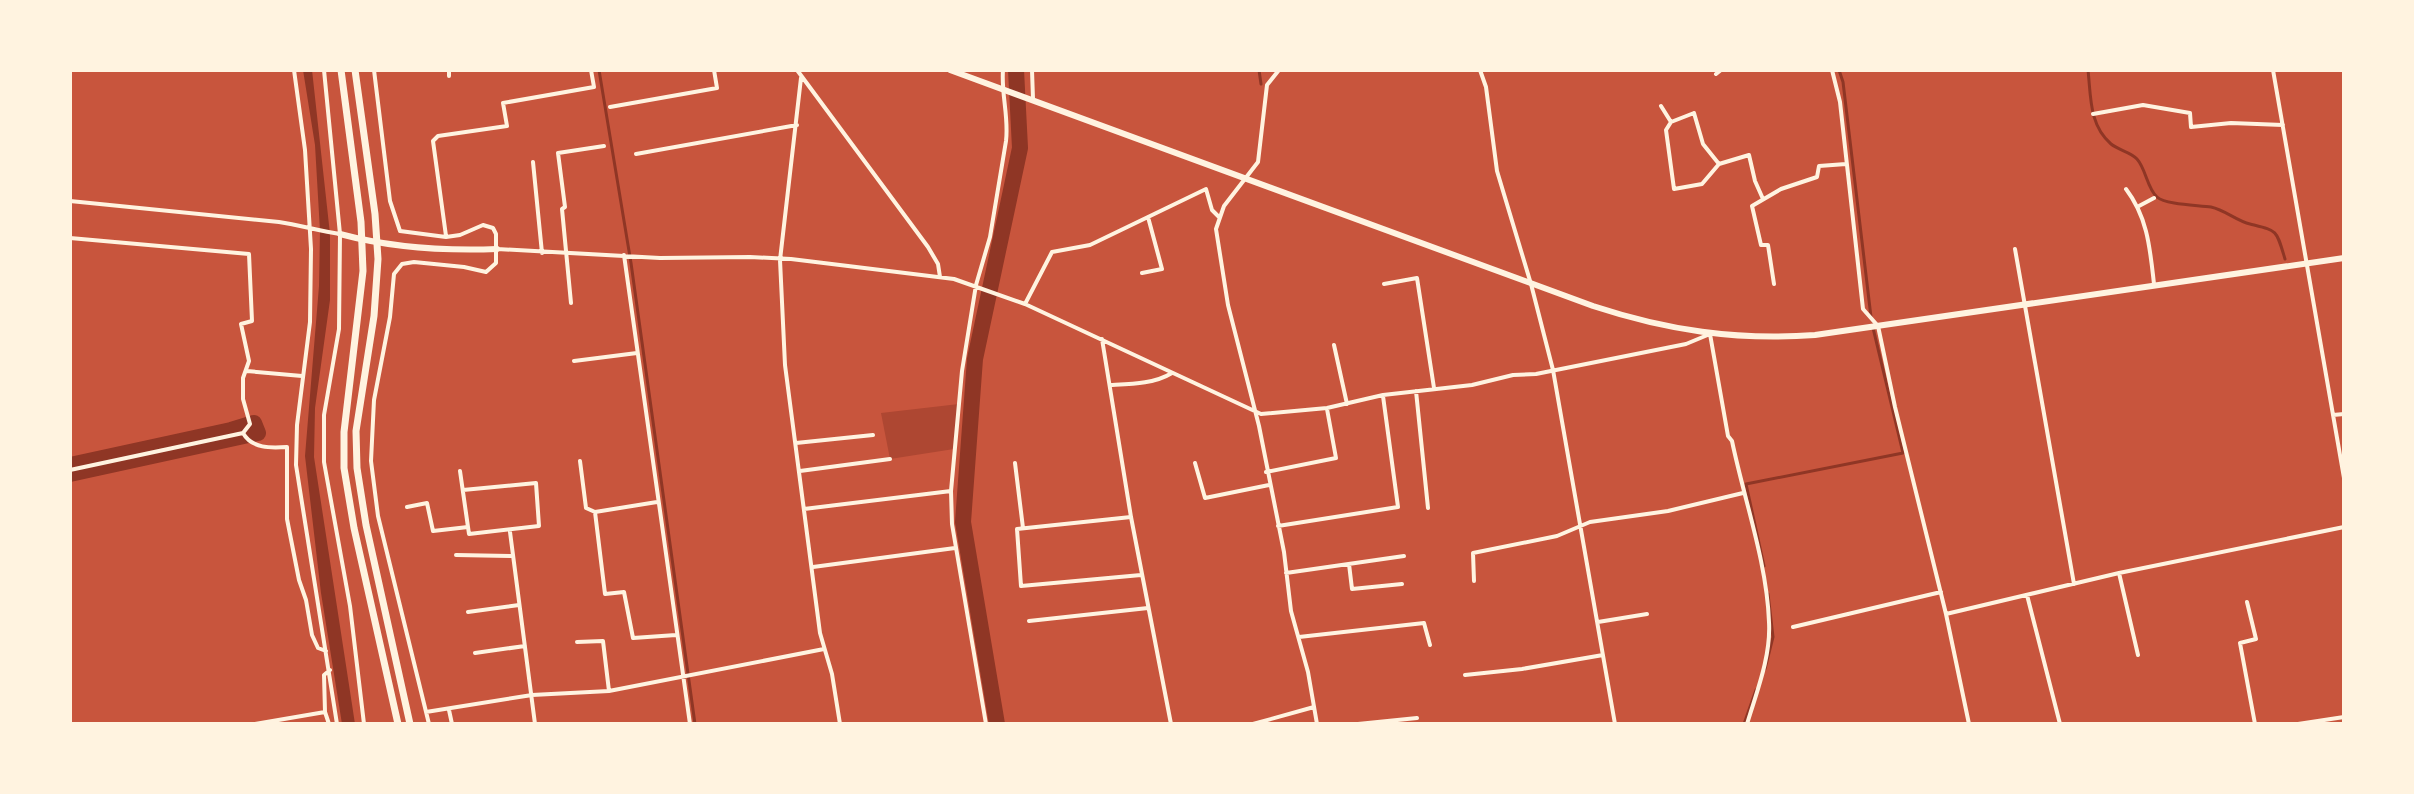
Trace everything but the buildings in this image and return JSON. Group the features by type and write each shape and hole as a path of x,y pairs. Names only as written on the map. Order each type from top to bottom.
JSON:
{"main road":[{"path":"341,70 363,240 361,306 344,432 344,468 354,528 398,724"},
{"path":"355,70 377,243 377,296 356,431 357,468 366,525 410,724"}],"street":[{"path":"294,70 305,150 310,322 295,447 337,724"},
{"path":"324,70 337,234 339,329 326,399 324,462 350,606 364,724"},
{"path":"374,70 390,201 400,231 446,237 488,225 496,234 494,267 486,272 414,262 402,264 394,274 390,317 374,400 371,461 378,516 429,724"},
{"path":"446,237 433,141 438,136 507,126 503,103 594,87 591,70"},
{"path":"610,107 717,88 714,70"},
{"path":"797,70 928,247 938,264 940,277"},
{"path":"950,70 1531,284 1636,320 1710,334 1777,338 1878,326 2344,258"},
{"path":"986,724 955,548 951,491 962,371 990,237 1008,127 1003,70"},
{"path":"1031,99 1032,70"},
{"path":"1279,70 1267,85 1258,162 1237,188 1216,229 1228,305 1255,411 1291,611 1317,724"},
{"path":"1480,70 1486,87 1497,171 1553,370 1615,724"},
{"path":"1832,70 1840,102 1863,309 1878,326 1969,724"},
{"path":"2273,70 2344,478"},
{"path":"801,78 780,260 785,365 824,649 832,674 840,724"},
{"path":"2093,114 2143,105 2190,113 2191,127 2231,123 2283,125"},
{"path":"1661,106 1671,122"},
{"path":"1719,164 1703,144 1694,113 1671,122 1666,130 1674,189 1702,184 1719,164 1749,155 1763,199"},
{"path":"636,154 797,125"},
{"path":"571,303 558,153 604,146"},
{"path":"533,162 542,253"},
{"path":"1774,284 1768,245 1761,245 1752,206 1781,189 1817,177 1819,166 1846,164"},
{"path":"1025,304 1052,252 1090,245 1206,189 1212,210 1219,218"},
{"path":"2126,189 2139,206 2146,224 2155,287"},
{"path":"2139,206 2154,198"},
{"path":"70,201 309,226 317,231 377,243 440,250 497,249 671,259 750,257 940,277 978,286 1025,304 1261,414 1327,408 1383,395 1472,385 1505,376 1553,370 1686,344 1710,334"},
{"path":"1142,273 1162,269 1148,217"},
{"path":"70,238 249,254 252,321 241,324 249,361 243,378 243,399 250,424 243,433 70,470"},
{"path":"2015,249 2074,584"},
{"path":"624,255 690,724"},
{"path":"1384,284 1417,278 1434,388"},
{"path":"1710,334 1728,436 1732,441 1752,522 1769,623 1765,661 1747,724"},
{"path":"1102,339 1131,517 1171,724"},
{"path":"1334,345 1347,404"},
{"path":"574,361 637,353"},
{"path":"247,371 302,376"},
{"path":"1110,385 1137,384 1165,378 1172,373"},
{"path":"1416,390 1428,508"},
{"path":"1278,526 1398,507 1383,395"},
{"path":"1266,472 1336,458 1327,408"},
{"path":"2333,415 2344,414"},
{"path":"243,433 257,446 295,447"},
{"path":"795,443 873,435"},
{"path":"287,447 287,519 312,635 318,648 327,651"},
{"path":"800,471 890,459"},
{"path":"580,461 586,508 595,512 657,502"},
{"path":"1015,463 1023,528"},
{"path":"1195,463 1205,498 1269,485"},
{"path":"460,471 469,534 539,526 536,483 463,490"},
{"path":"804,509 951,491"},
{"path":"1474,581 1473,553 1557,536 1590,522 1668,511 1743,493"},
{"path":"407,507 427,503 433,531 468,527"},
{"path":"595,512 605,594 624,592 633,638 676,635"},
{"path":"1131,517 1017,529 1021,586 1142,574"},
{"path":"1946,614 2119,573 2344,527"},
{"path":"510,531 535,724"},
{"path":"813,567 955,548"},
{"path":"456,555 513,556"},
{"path":"1286,573 1404,556"},
{"path":"1349,564 1352,589 1402,584"},
{"path":"2119,573 2138,655"},
{"path":"1793,627 1941,592"},
{"path":"2027,595 2060,724"},
{"path":"2247,602 2256,639 2240,643 2255,724"},
{"path":"468,612 519,605"},
{"path":"1029,621 1148,608"},
{"path":"1598,622 1647,614"},
{"path":"1299,637 1424,623 1430,645"},
{"path":"577,642 603,641 609,691"},
{"path":"475,653 525,646"},
{"path":"426,712 532,695 609,691 824,649"},
{"path":"1465,675 1603,655"},
{"path":"329,724 325,712 324,675 330,670"},
{"path":"1253,724 1314,707"},
{"path":"449,710 452,724"},
{"path":"258,724 325,712"},
{"path":"2298,724 2344,717"},
{"path":"1358,724 1417,718"}],"shaded area":[{"path":"303,70 312,70 330,234 330,300 315,408 314,457 355,724 342,724 321,593 305,456 319,286 320,231 315,145"},
{"path":"959,404 954,449 890,459 881,413"}],"waterway":[{"path":"599,70 631,263 695,724"},
{"path":"997,724 963,522 975,359 1020,148 1016,70"},
{"path":"1259,70 1261,84"},
{"path":"1839,70 1843,82 1871,317"},
{"path":"2088,70 2092,110 2099,128 2111,144 2137,159 2157,197 2175,203 2216,208 2245,223 2271,230 2285,259"},
{"path":"1764,566 1746,484 1903,453 1873,328"},
{"path":"70,465 254,423 258,433 70,474"},
{"path":"1765,669 1773,637 1768,594"},
{"path":"1744,724 1756,690"}]}
